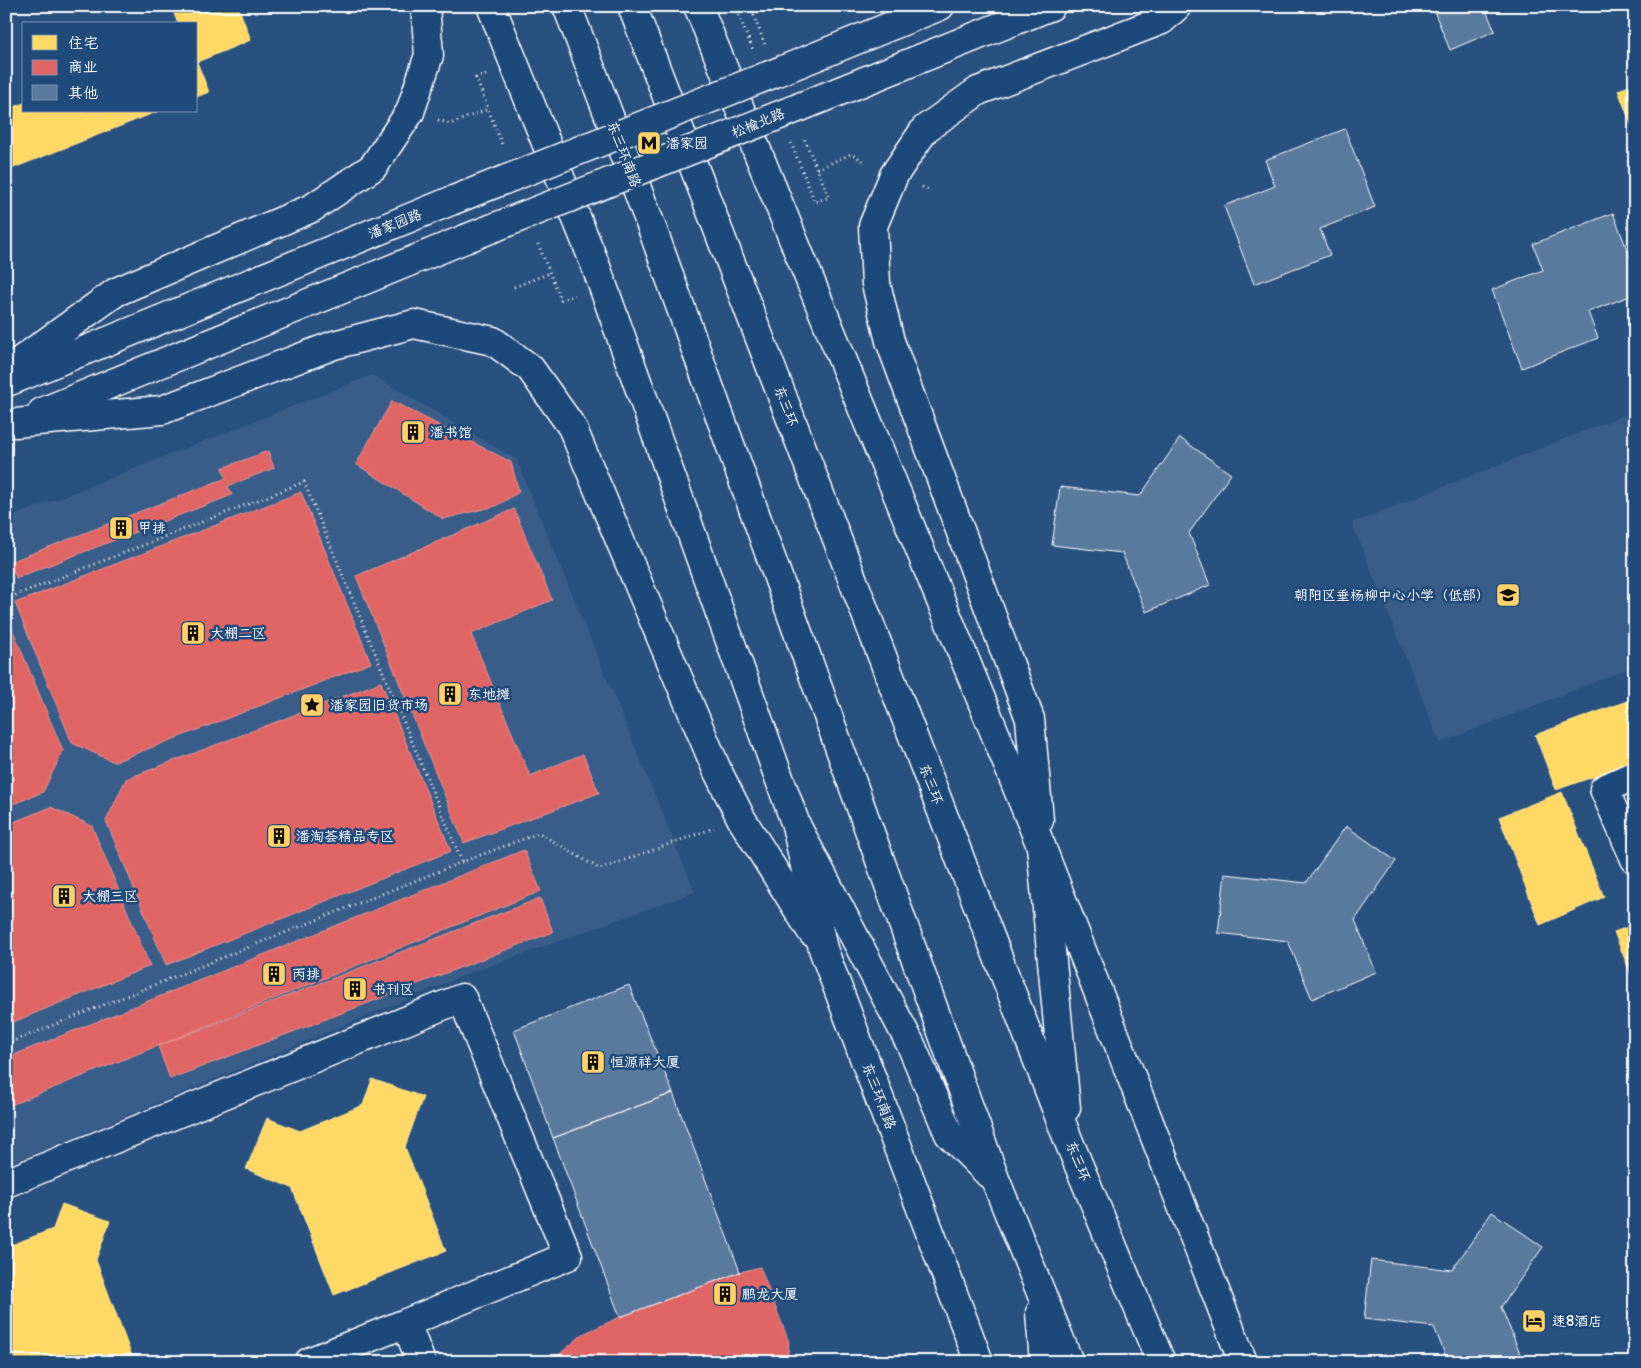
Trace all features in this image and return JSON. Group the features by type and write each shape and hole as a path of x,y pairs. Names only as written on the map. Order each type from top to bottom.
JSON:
{"main road":[{"path":"6,371 116,292 312,208 373,167 410,112 429,55 425,6"},
{"path":"491,6 595,264 796,825 911,1045 949,1134 995,1179 1037,1287 1069,1362"},
{"name":"东三环南路","path":"567,6 652,228 995,1179"},
{"name":"东三环","path":"632,6 1069,1142 1160,1362"},
{"path":"698,6 1041,846 1243,1362"},
{"name":"潘家园路","path":"6,383 451,201 940,6"},
{"name":"松榆北路","path":"11,425 465,239 1051,6"},
{"path":"1069,1142 1030,720 890,341 876,284 873,226 894,175 926,129 933,123 978,91 1162,20 1177,6"},
{"path":"11,425 162,410 334,345 414,324 492,341 530,368 572,427 717,770 741,818 823,949"},
{"path":"1635,775 1604,790 1635,859"},
{"name":"东三环南路","path":"796,825 823,949 979,1362"},
{"path":"6,1183 462,998 568,1256 309,1362"},
{"path":"1037,1287 1044,1362"},
{"path":"406,1323 421,1362"},
{"path":"1150,1335 1166,1362"}],"path":[{"path":"750,6 765,45"},
{"path":"752,14 772,6"},
{"path":"490,73 476,78 504,150"},
{"path":"804,137 829,197 815,202"},
{"path":"536,238 561,300 583,292"},
{"path":"514,287 550,274"},
{"path":"6,599 304,482 462,862"},
{"path":"6,1044 539,833 600,869 741,818"}],"shaded area":[{"name":"潘家园旧货市场","path":"372,375 516,459 695,892 470,973 6,1166 6,519"},
{"name":"朝阳区垂杨柳中心小学（低部）","path":"1635,411 1635,666 1440,743 1352,523"}],"building: 住宅":[{"path":"171,6 238,6 251,40 198,62 198,22 177,22"},
{"path":"198,64 209,92 198,96"},
{"path":"1635,84 1635,135 1618,90"},
{"path":"22,104 22,112 156,112 6,171 6,110"},
{"path":"1635,698 1635,762 1556,790 1535,735"},
{"path":"1562,792 1604,897 1540,925 1499,817"},
{"path":"1635,924 1635,985 1614,932"},
{"path":"372,1079 423,1097 405,1147 446,1251 334,1295 292,1188 246,1169 267,1118 300,1131 363,1105"},
{"path":"62,1204 110,1221 96,1260 134,1362 6,1362 6,1247 53,1229"}],"building: 商业":[{"name":"潘书馆","path":"392,401 511,462 519,492 496,506 443,519 356,464"},
{"name":"甲排","path":"268,451 274,468 228,486 232,495 16,578 10,562 226,478 222,468"},
{"name":"大棚二区","path":"301,492 371,663 114,762 72,743 15,603"},
{"name":"东地摊","path":"514,509 552,600 471,634 530,776 583,754 599,793 464,843 356,576"},
{"path":"6,614 63,751 43,792 6,807"},
{"name":"潘淘荟精品专区","path":"381,682 451,851 166,965 106,821 126,779"},
{"name":"大棚三区","path":"51,807 92,826 150,966 6,1025 6,825"},
{"name":"丙排","path":"524,850 541,891 6,1107 6,1058"},
{"name":"书刊区","path":"540,898 553,932 170,1079 158,1046"},
{"name":"鹏龙大厦","path":"760,1267 789,1342 787,1362 554,1362 554,1359 583,1334 620,1317 740,1272"}],"building: 其他":[{"path":"1432,6 1484,6 1495,31 1450,50"},
{"path":"1345,129 1375,207 1320,229 1330,255 1254,284 1224,206 1275,186 1265,160"},
{"path":"1613,213 1635,270 1635,294 1588,312 1598,338 1522,368 1492,290 1543,270 1533,244"},
{"path":"1180,438 1231,474 1189,533 1210,585 1146,612 1122,553 1052,545 1060,487 1140,496"},
{"path":"1346,826 1396,861 1355,920 1376,972 1312,999 1288,941 1218,933 1225,874 1306,883"},
{"name":"恒源祥大厦","path":"629,985 673,1093 553,1138 514,1030"},
{"path":"673,1093 740,1272 620,1317 553,1138"},
{"path":"1492,1212 1543,1247 1501,1307 1522,1358 1514,1362 1448,1362 1434,1327 1364,1319 1371,1260 1452,1270"}],"place":[{"name":"潘家园","path":"649,143"},
{"name":"潘书馆","path":"413,432"},
{"name":"甲排","path":"121,528"},
{"name":"朝阳区垂杨柳中心小学（低部）","path":"1508,595"},
{"name":"大棚二区","path":"193,633"},
{"name":"东地摊","path":"450,694"},
{"name":"潘家园旧货市场","path":"312,705"},
{"name":"潘淘荟精品专区","path":"279,836"},
{"name":"大棚三区","path":"64,896"},
{"name":"丙排","path":"274,974"},
{"name":"书刊区","path":"355,989"},
{"name":"恒源祥大厦","path":"593,1062"},
{"name":"鹏龙大厦","path":"725,1294"},
{"name":"速8酒店","path":"1534,1321"}]}
